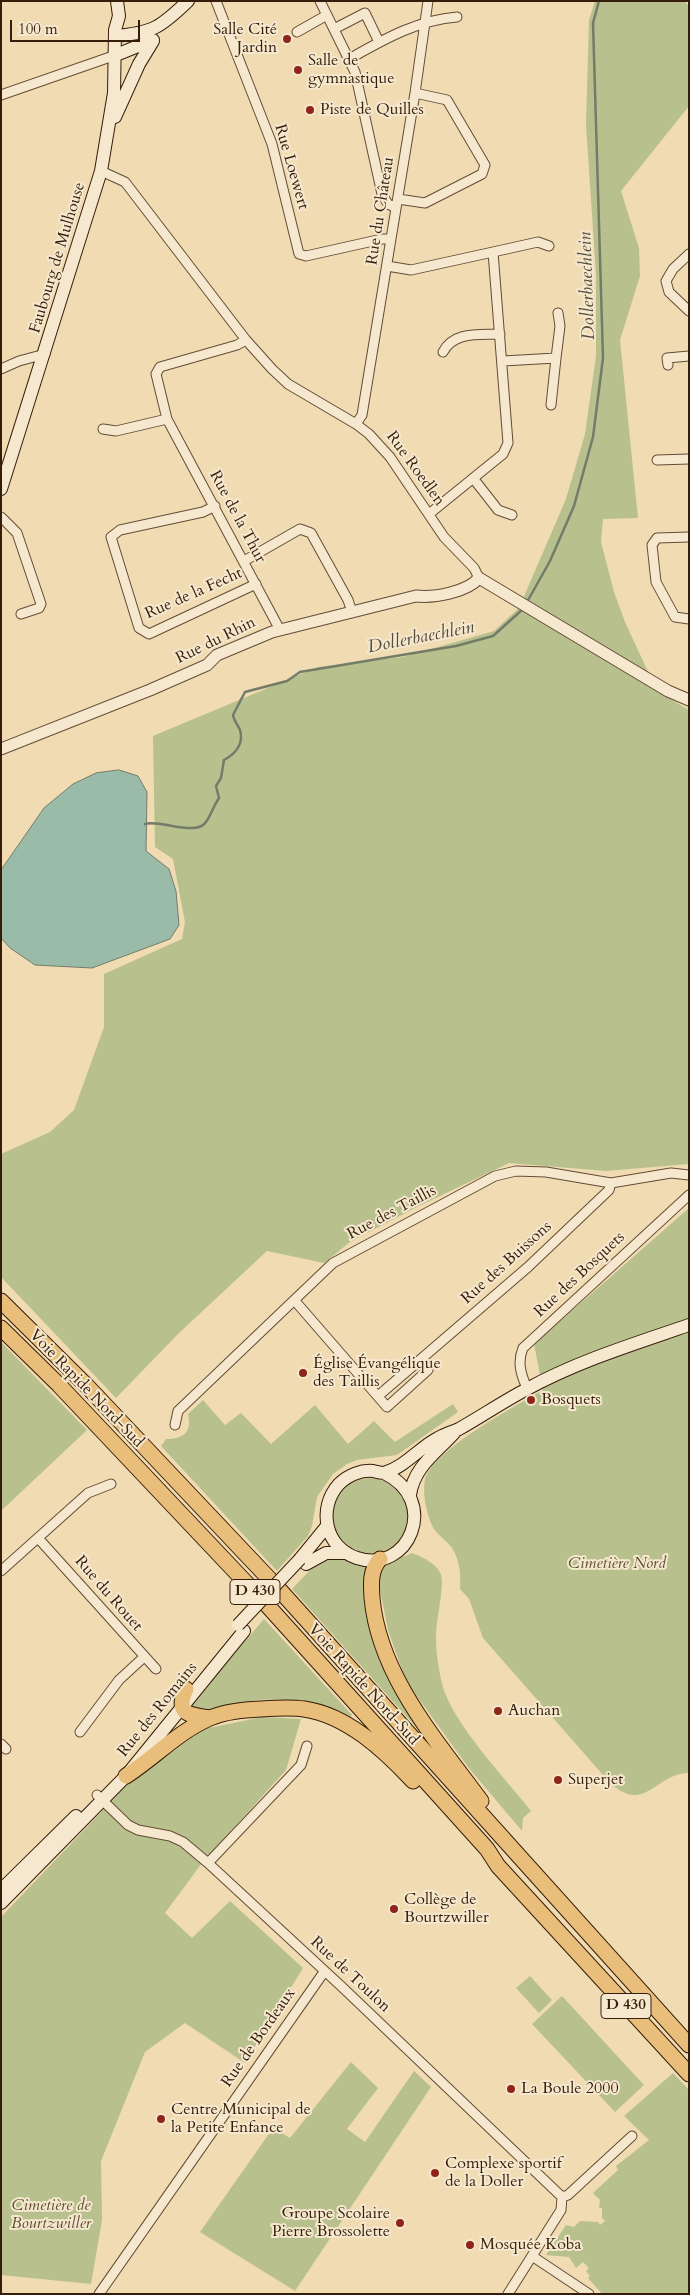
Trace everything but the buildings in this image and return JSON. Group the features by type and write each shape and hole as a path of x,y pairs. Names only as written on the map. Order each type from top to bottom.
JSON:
{"highway":[{"name":"Voie Rapide Nord-Sud","path":"1,1301 86,1385 269,1579 689,2045"},
{"name":"Voie Rapide Nord-Sud","path":"1,1328 60,1385 267,1605 488,1849 498,1866 689,2074"},
{"path":"380,1559 374,1566 372,1575 374,1617 392,1668 432,1734 490,1813 514,1850"},
{"path":"186,1689 180,1702 181,1708 191,1716 210,1718 248,1710 305,1709 338,1721 379,1748 405,1772 478,1851 498,1866"},
{"path":"126,1776 146,1763 176,1738 210,1718"}],"main road":[{"name":"Faubourg de Mulhouse","path":"1,489 101,171 109,131 116,55 115,33 108,1"},
{"name":"Faubourg de Mulhouse","path":"115,33 118,16 117,1"},
{"path":"109,131 138,64 166,22 188,1"},
{"path":"115,33 141,34 166,22"},
{"path":"116,55 153,41"},
{"path":"384,1473 438,1438 458,1430 527,1388 612,1352 689,1325"},
{"path":"410,1495 398,1482 384,1473 360,1472 340,1483 328,1503 327,1526 338,1546 347,1553 369,1560 391,1555 408,1539 415,1517 410,1495 414,1479 426,1460 458,1430"},
{"name":"Rue des Romains","path":"1,1903 100,1798 112,1780 186,1689 303,1562 327,1526"},
{"name":"Rue des Romains","path":"303,1562 326,1553 347,1553"},
{"name":"Rue des Romains","path":"1,1890 126,1776 181,1708 241,1628"}],"street":[{"name":"Rue Loewert","path":"216,1 272,144 299,254 306,256 382,239 391,239"},
{"path":"320,1 355,72 382,194 388,204 425,203 482,174 485,165 447,100 415,94"},
{"name":"Rue du Château","path":"356,424 362,415 415,94 428,1"},
{"path":"334,29 365,13 379,42"},
{"path":"297,32 327,15"},
{"path":"349,59 379,42 424,22 457,17"},
{"path":"1,94 116,55"},
{"name":"Rue Roedlen","path":"101,171 125,182 246,340 288,384 356,424 390,457 444,537 474,568 480,578 518,599 668,691 689,700"},
{"path":"387,266 411,270 538,242 549,246"},
{"path":"428,514 503,454 508,444 493,252"},
{"path":"689,254 673,269 666,282 669,292 689,312"},
{"path":"551,405 560,326 558,313"},
{"path":"444,352 448,343 454,338 500,334"},
{"name":"Rue de la Thur","path":"246,340 237,346 160,367 156,374 167,419 280,630"},
{"path":"1,369 19,361 45,354"},
{"path":"668,365 667,358 689,356"},
{"path":"503,361 556,358"},
{"path":"103,430 116,431 167,419"},
{"path":"657,460 689,459"},
{"path":"473,478 498,510 512,514"},
{"name":"Rue de la Fecht","path":"215,506 203,512 120,530 111,537 139,628 149,634 256,584"},
{"path":"1,517 17,533 41,604 39,608 21,614"},
{"path":"244,561 300,529 311,533 352,612"},
{"path":"689,537 657,538 652,545 656,582 675,617 689,619"},
{"name":"Rue du Rhin","path":"1,749 150,690 207,664 217,656 280,630 416,596 427,597 472,586 480,578"},
{"name":"Rue des Taillis","path":"175,1425 178,1410 333,1263 495,1176 516,1170 546,1172 611,1183 671,1173 689,1175"},
{"name":"Rue des Buissons","path":"378,1396 528,1267 608,1190 611,1183"},
{"name":"Rue des Bosquets","path":"527,1388 520,1367 519,1356 522,1348 689,1196"},
{"path":"295,1301 387,1406 428,1370 418,1361"},
{"path":"1,1571 88,1493 111,1484"},
{"name":"Rue du Rouet","path":"38,1538 156,1669"},
{"path":"80,1732 119,1680 144,1657"},
{"path":"208,1864 301,1765 306,1746"},
{"name":"Rue de Toulon","path":"100,1798 128,1825 138,1830 170,1836 183,1842 324,1972 562,2197"},
{"name":"Rue de Bordeaux","path":"99,2294 324,1972"},
{"path":"508,2294 560,2210 562,2197 568,2195 632,2136"},
{"path":"532,2256 590,2294"}],"green space":[{"path":"595,1 684,1 689,6 689,106 621,191 639,248 640,276 620,340 638,518 603,519 601,542 614,592 625,622 657,691 689,710 689,1164 606,1171 509,1163 419,1206 350,1242 324,1263 267,1251 179,1333 116,1398 1,1277 1,1154 50,1132 74,1110 104,1027 104,974 182,939 185,922 173,859 155,847 153,736 318,667 403,657 494,631 519,608 566,499 585,434 596,356 596,274 586,125 589,20"},
{"name":"Cimetière Nord","path":"689,1208 689,1773 677,1775 642,1794 633,1795 622,1792 610,1783 483,1638 469,1599 460,1589 459,1568 455,1553 450,1545 434,1529 429,1518 424,1485 431,1468 458,1443 543,1390 534,1344"},
{"path":"1,1342 87,1430 1,1511"},
{"path":"203,1400 225,1425 241,1413 271,1444 315,1405 348,1444 374,1421 395,1442 453,1404 458,1412 397,1455 357,1460 347,1464 333,1474 317,1497 312,1526 308,1536 277,1571 161,1446 166,1439 178,1438 188,1430 188,1414"},
{"path":"363,1478 377,1478 391,1484 402,1495 408,1509 405,1531 397,1543 377,1554 363,1554 349,1548 338,1537 332,1523 332,1509 338,1495 349,1484"},
{"path":"412,1553 437,1567 441,1575 442,1588 436,1644 442,1684 457,1716 468,1733 531,1811 523,1818 522,1831 468,1767 406,1681 388,1630 379,1585 381,1572 387,1564"},
{"path":"330,1559 344,1559 367,1568 364,1588 369,1614 431,1744 292,1589 311,1569"},
{"path":"264,1619 352,1715 350,1718 306,1704 283,1700 251,1701 208,1710 192,1708 191,1704"},
{"name":"Cimetière de Bourtzwiller","path":"262,1717 301,1719 286,1770 202,1863 165,1913 192,1938 230,1901 303,1968 245,2063 185,2023 145,2052 101,2161 102,2220 91,2284 1,2275 1,1917 128,1784 204,1729"},
{"path":"530,1976 552,2000 539,2013 516,1988"},
{"path":"562,1996 644,2085 615,2112 532,2024"},
{"path":"351,2062 378,2088 347,2129 365,2142 414,2071 431,2087 295,2291 200,2232 273,2128 290,2138"},
{"path":"673,2073 689,2090 689,2294 602,2294 588,2278 590,2276 586,2271 589,2268 583,2262 576,2268 569,2257 546,2255 566,2225 574,2227 580,2221 598,2222 600,2225 605,2221 602,2218 602,2208 599,2208 600,2200 593,2193 618,2170 616,2166 649,2140 624,2116"}],"shaded area":[{"path":"119,770 138,776 147,792 146,851 169,869 176,891 179,925 170,939 92,968 35,965 10,948 1,938 1,870 44,808 73,784 96,773"}],"waterway":[{"name":"Dollerbaechlein","path":"527,602 550,561 574,506 593,437 603,358 593,23 599,1"},
{"name":"Dollerbaechlein","path":"145,824 194,828 206,822 219,798 216,786 221,778 224,760 232,755 240,744 240,730 233,715 245,692 287,681 300,672 456,646 493,636 523,609"}],"place":[{"name":"Salle Cité Jardin","path":"287,39"},
{"name":"Salle de gymnastique","path":"298,70"},
{"name":"Piste de Quilles","path":"310,110"},
{"name":"Église Évangélique des Taillis","path":"303,1373"},
{"name":"Bosquets","path":"531,1400"},
{"name":"Auchan","path":"498,1711"},
{"name":"Superjet","path":"558,1780"},
{"name":"Collège de Bourtzwiller","path":"394,1909"},
{"name":"La Boule 2000","path":"511,2089"},
{"name":"Centre Municipal de la Petite Enfance","path":"161,2119"},
{"name":"Complexe sportif de la Doller","path":"435,2173"},
{"name":"Groupe Scolaire Pierre Brossolette","path":"400,2223"},
{"name":"Mosquée Koba","path":"470,2245"}]}
